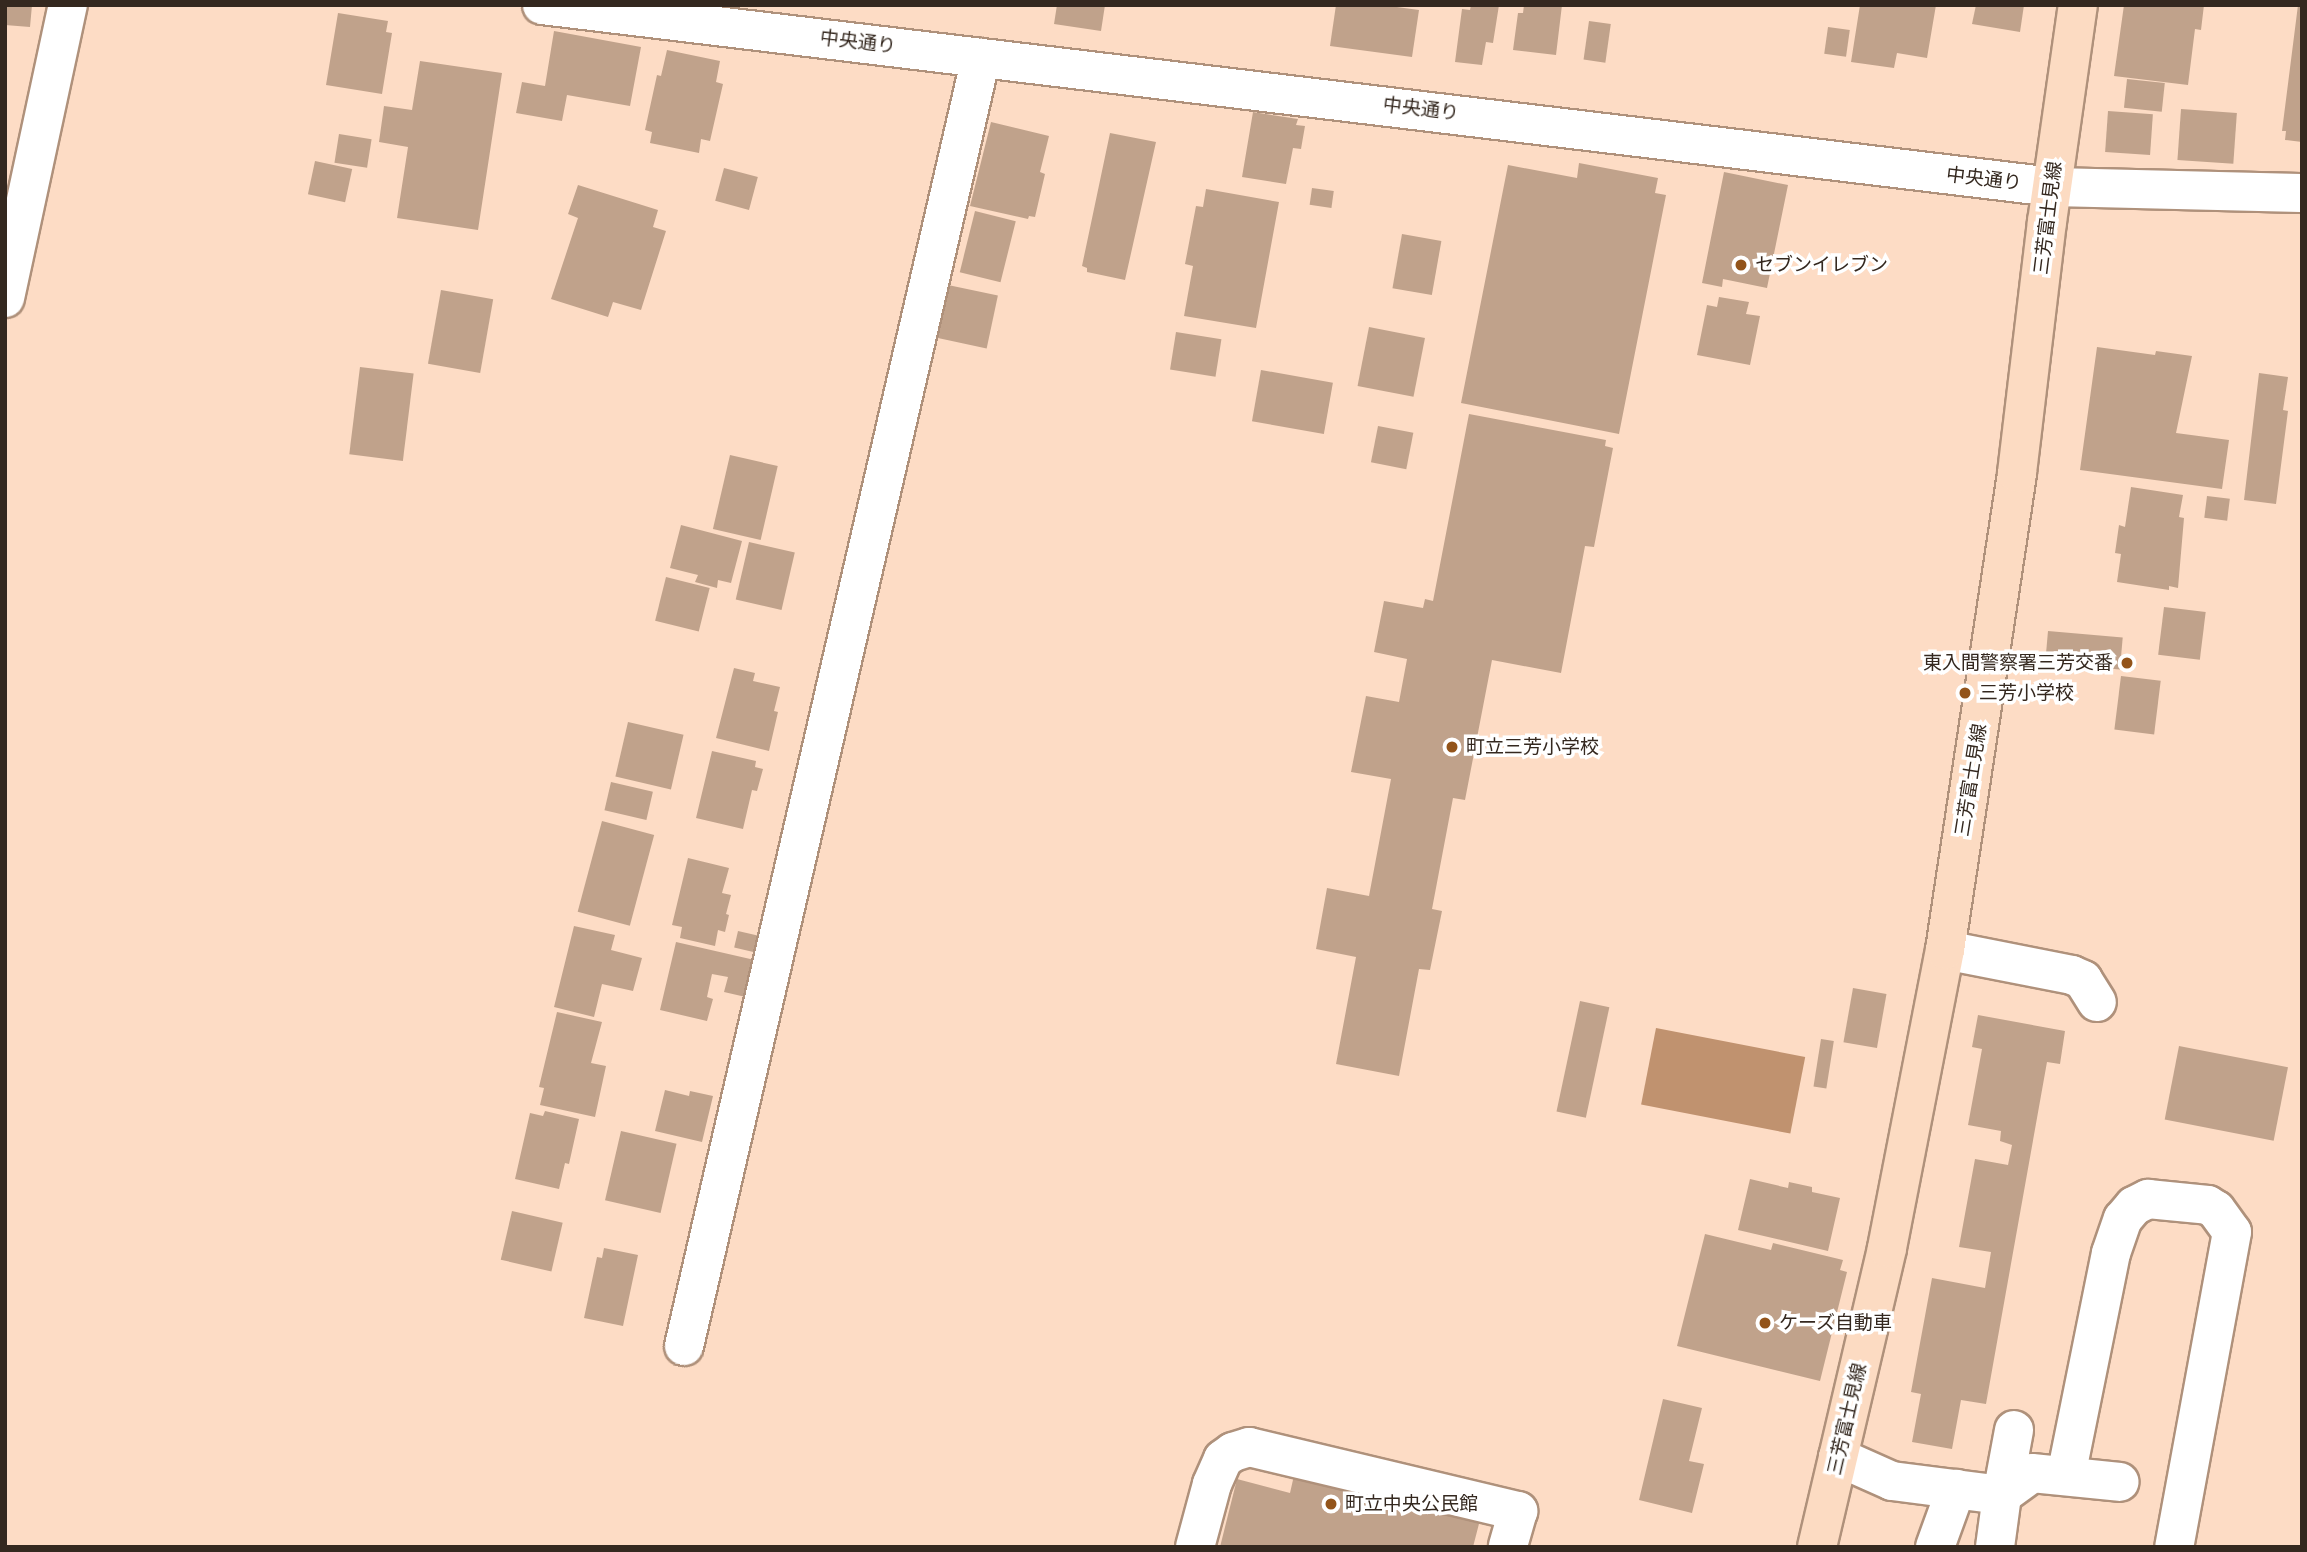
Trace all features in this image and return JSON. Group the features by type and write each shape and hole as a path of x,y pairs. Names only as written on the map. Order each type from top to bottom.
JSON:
{"main road":[{"name":"三芳富士見線","path":"1817,1547 1887,1248 1945,950 2017,472 2052,187 2078,5"}],"street":[{"path":"5,298 68,5"},
{"name":"中央通り","path":"542,5 664,12 981,58 2052,187 2302,193"},
{"path":"684,1346 981,58"},
{"path":"1945,950 2072,975 2083,980 2097,1002"},
{"path":"2066,1476 2111,1252 2123,1219 2134,1206 2148,1199 2172,1215 2208,1205 2216,1210 2232,1232 2174,1547"},
{"path":"1995,1547 2014,1430"},
{"path":"1195,1547 1212,1484 1223,1459 1233,1452 1249,1447 1518,1511 1508,1547"},
{"path":"1838,1457 1892,1481 2002,1495 2032,1473 2120,1482"},
{"path":"1935,1547 1956,1489"}],"shaded area":[{"path":"1656,1028 1805,1057 1790,1134 1641,1105"}],"building":[{"path":"5,5 32,5 30,27 5,25"},
{"path":"1057,5 1105,5 1101,31 1054,24"},
{"path":"1336,5 1382,5 1419,10 1412,57 1330,46"},
{"path":"1471,5 1499,5 1493,43 1486,42 1482,65 1455,62 1462,9 1470,10"},
{"path":"1524,5 1562,5 1556,55 1513,50 1518,13 1523,13"},
{"path":"1860,5 1936,5 1927,58 1897,53 1894,68 1851,62"},
{"path":"1976,5 2024,5 2020,32 1972,24"},
{"path":"2124,5 2204,5 2201,30 2195,29 2188,85 2114,76"},
{"path":"2298,5 2302,5 2302,142 2285,140 2286,131 2282,131"},
{"path":"338,13 388,21 386,32 392,33 382,94 326,85"},
{"path":"1589,21 1611,24 1605,63 1584,60"},
{"path":"1828,27 1850,30 1846,57 1824,54"},
{"path":"554,31 641,47 630,106 567,95 562,121 516,113 522,82 545,86"},
{"path":"667,50 720,61 716,82 723,84 710,141 701,139 699,153 650,143 652,132 645,130 657,75 661,76"},
{"path":"420,61 502,73 478,230 397,218 408,147 379,142 384,106 412,110"},
{"path":"2127,79 2165,83 2162,112 2124,108"},
{"path":"2181,109 2237,113 2233,164 2177,160"},
{"path":"2108,111 2153,114 2150,155 2105,152"},
{"path":"1253,112 1298,119 1296,125 1305,126 1301,149 1293,148 1286,184 1242,177"},
{"path":"991,122 1049,136 1040,172 1045,174 1035,217 1029,216 1028,219 970,206"},
{"path":"1110,133 1156,142 1125,280 1087,272 1087,268 1082,266"},
{"path":"339,134 372,139 367,168 334,163"},
{"path":"315,161 352,169 345,202 308,194"},
{"path":"1579,163 1658,178 1655,193 1666,195 1619,434 1461,403 1508,165 1577,178"},
{"path":"724,168 758,177 749,210 715,201"},
{"path":"1724,172 1788,185 1767,288 1723,279 1722,287 1702,283"},
{"path":"578,185 658,210 653,227 666,231 641,310 613,302 608,317 551,299 578,218 568,214"},
{"path":"1312,188 1334,191 1331,208 1310,205"},
{"path":"1206,189 1279,202 1256,328 1184,316 1193,266 1185,264 1196,206 1203,207"},
{"path":"975,211 1016,221 1001,282 960,272"},
{"path":"1402,234 1441,241 1432,295 1392,288"},
{"path":"948,285 998,296 987,348 937,338"},
{"path":"441,290 493,299 480,373 428,364"},
{"path":"1719,297 1749,302 1746,314 1760,316 1750,365 1697,355 1707,305 1717,307"},
{"path":"1369,327 1425,338 1414,397 1358,386"},
{"path":"1176,332 1221,339 1215,377 1170,370"},
{"path":"2097,347 2155,355 2156,351 2192,356 2176,433 2229,440 2222,489 2080,470"},
{"path":"360,367 414,374 403,461 349,454"},
{"path":"1261,370 1333,383 1324,434 1252,421"},
{"path":"2259,373 2288,377 2283,410 2288,411 2276,504 2244,500"},
{"path":"1469,414 1606,440 1605,446 1613,448 1594,547 1585,546 1561,673 1492,660 1465,800 1453,798 1432,909 1442,911 1430,970 1419,969 1399,1076 1336,1064 1356,957 1316,949 1327,888 1369,896 1391,779 1351,772 1366,696 1399,702 1407,659 1374,652 1384,601 1423,608 1425,599 1433,601"},
{"path":"1378,426 1413,433 1406,469 1371,462"},
{"path":"730,455 778,466 761,540 713,529"},
{"path":"2131,487 2183,495 2179,517 2184,518 2178,588 2169,586 2169,590 2117,582 2121,554 2115,553 2119,525 2125,527"},
{"path":"2207,496 2230,499 2227,521 2204,518"},
{"path":"681,525 742,541 731,583 718,580 717,588 695,582 698,575 670,568"},
{"path":"749,542 795,553 782,610 736,599"},
{"path":"666,577 710,588 699,632 655,621"},
{"path":"2164,607 2206,612 2200,660 2158,655"},
{"path":"2048,631 2123,638 2120,669 2045,663"},
{"path":"734,668 755,673 753,681 780,687 774,711 778,712 769,751 716,738"},
{"path":"2121,676 2161,681 2154,734 2114,730"},
{"path":"628,722 684,735 671,789 615,777"},
{"path":"712,751 756,761 755,767 763,769 757,791 752,790 743,829 696,818"},
{"path":"611,782 653,792 646,820 604,810"},
{"path":"602,821 654,835 630,926 578,912"},
{"path":"688,858 729,868 722,893 731,895 726,914 729,915 725,932 718,930 715,946 680,938 682,927 672,925"},
{"path":"574,926 615,935 611,950 642,958 633,991 602,984 594,1017 554,1007"},
{"path":"738,931 769,938 765,955 734,948"},
{"path":"676,942 759,961 750,998 724,992 728,977 712,974 707,997 713,999 707,1021 660,1010"},
{"path":"1853,988 1886,994 1877,1048 1843,1042"},
{"path":"1580,1001 1609,1007 1586,1118 1557,1112"},
{"path":"557,1012 602,1022 591,1063 606,1066 595,1117 540,1105 544,1088 539,1087"},
{"path":"1978,1015 2065,1031 2060,1064 2047,1062 1986,1404 1961,1400 1952,1449 1912,1442 1921,1394 1911,1392 1932,1278 1985,1288 1991,1252 1959,1247 1975,1159 2008,1165 2012,1145 2000,1141 2001,1131 1968,1125 1982,1049 1972,1047"},
{"path":"1821,1039 1834,1041 1826,1088 1813,1086"},
{"path":"2179,1046 2288,1067 2274,1141 2165,1120"},
{"path":"665,1090 689,1096 690,1091 713,1096 702,1142 655,1131"},
{"path":"545,1111 579,1119 569,1164 565,1163 559,1189 515,1179 530,1113 543,1116"},
{"path":"621,1131 677,1144 661,1213 605,1200"},
{"path":"1750,1179 1788,1188 1789,1182 1812,1187 1812,1192 1840,1198 1828,1251 1738,1230"},
{"path":"512,1211 563,1223 551,1271 501,1260"},
{"path":"1705,1234 1771,1250 1773,1243 1843,1260 1840,1270 1847,1272 1820,1381 1677,1346"},
{"path":"604,1248 638,1255 623,1326 584,1318 597,1257 602,1258"},
{"path":"1663,1399 1702,1408 1689,1461 1704,1464 1692,1513 1639,1500"},
{"name":"町立中央公民館","path":"1295,1471 1481,1516 1473,1547 1220,1547 1237,1479 1290,1493"}],"place":[{"name":"セブンイレブン","path":"1741,265"},
{"name":"東入間警察署三芳交番","path":"2127,663"},
{"name":"三芳小学校","path":"1965,693"},
{"name":"町立三芳小学校","path":"1452,747"},
{"name":"ケーズ自動車","path":"1765,1323"},
{"name":"町立中央公民館","path":"1331,1504"}]}
